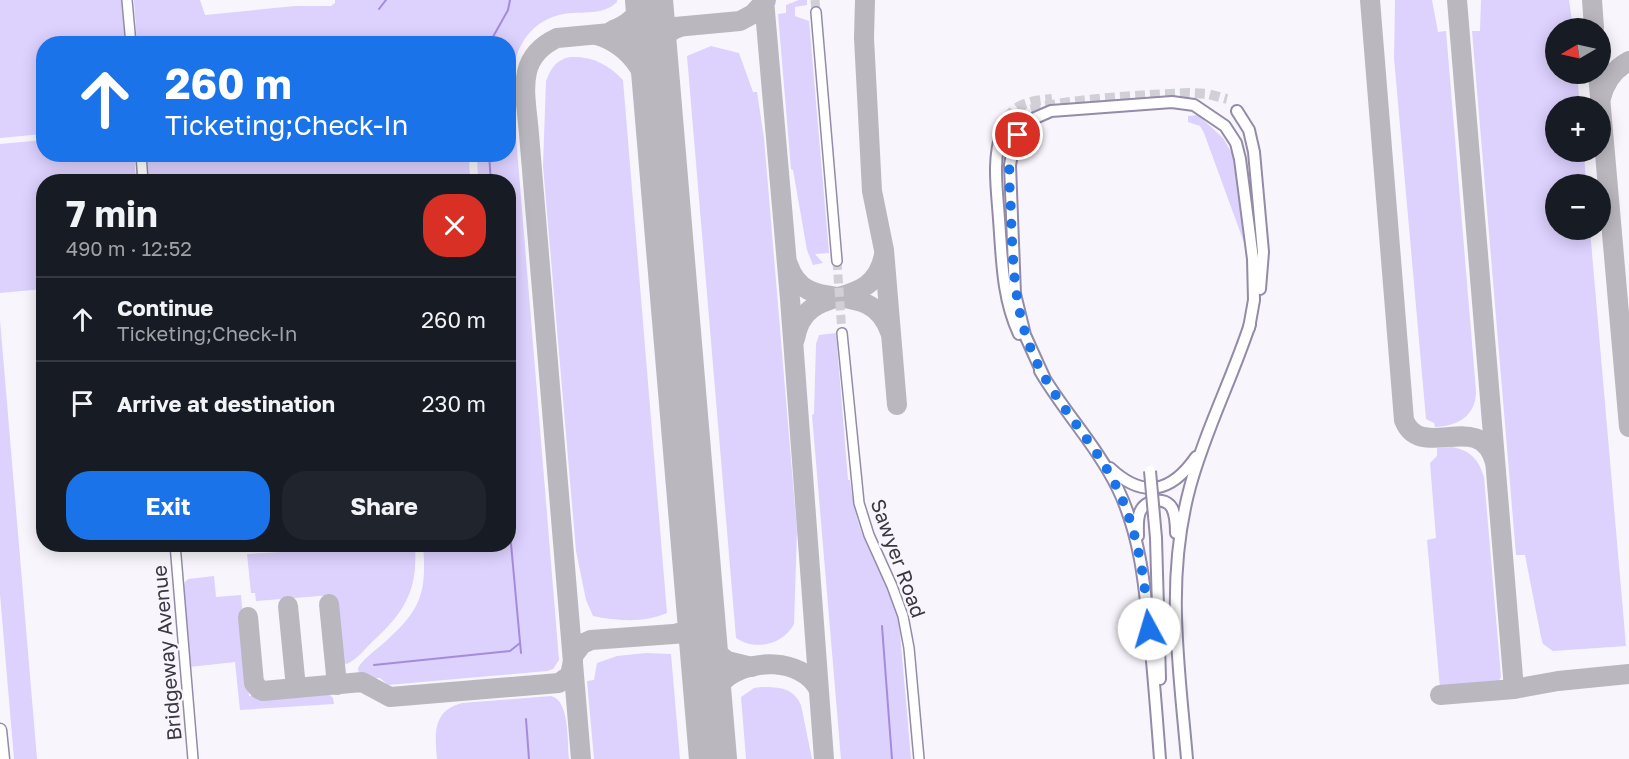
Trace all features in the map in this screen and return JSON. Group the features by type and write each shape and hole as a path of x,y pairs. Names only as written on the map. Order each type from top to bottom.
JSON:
{"highway":[{"path":"0,730 3,759"}],"main road":[{"path":"1044,377 1025,334 1017,304 1014,280 1010,157 1014,143 1023,129 1044,113 1098,106 1172,102 1194,105 1209,113 1231,133 1240,159 1254,271 1254,300 1249,328"},
{"path":"1175,581 1185,506 1204,444 1249,328 1259,292 1263,252 1253,141 1245,120 1238,111"},
{"path":"1002,131 996,149 995,169 1006,292 1015,325 1044,377 1100,456 1111,469 1129,483 1141,488 1155,488 1168,484 1183,473 1204,444"},
{"path":"1100,456 1119,492 1138,548"},
{"path":"1150,471 1160,664 1158,733"},
{"path":"1160,759 1147,610 1138,548 1138,518 1141,510 1152,501 1168,503 1174,512 1176,526 1174,611 1187,759"}],"street":[{"path":"128,0 130,36"},
{"path":"816,12 837,261"},
{"name":"Sawyer Road","path":"842,333 859,503 869,535 895,592 903,616 909,648 919,759"},
{"name":"Bridgeway Avenue","path":"176,552 193,759"}],"shaded area":[{"path":"0,0 122,0 125,36 36,36 36,135 0,138"},
{"path":"134,0 200,0 205,15 295,6 331,6 335,0 617,0 611,7 604,10 559,15 536,26 521,45 516,57 516,36 137,36"},
{"path":"799,0 807,0 807,5 795,7 795,16 809,21 829,253 815,254 823,263 813,265 807,250 791,169 778,14 786,13 786,5"},
{"path":"1395,0 1432,0 1438,32 1446,31 1476,391 1473,407 1464,418 1458,422 1435,427 1434,423 1426,419 1394,58"},
{"path":"1481,0 1569,0 1572,18 1545,18 1545,84 1578,84 1579,96 1545,96 1545,162 1585,162 1585,174 1545,174 1545,240 1591,240 1626,646 1553,651 1543,644 1525,555 1516,555 1472,31 1480,31"},
{"path":"711,46 739,53 753,92 757,92 764,138 797,531 794,624 783,637 760,645 743,642 736,638 687,56"},
{"path":"570,57 599,62 623,80 667,613 640,620 593,616 586,600 576,551 543,166 546,81 555,65"},
{"path":"1198,115 1223,138 1234,157 1246,248 1204,133 1200,126 1188,122 1188,116"},
{"path":"516,137 559,660 553,669 547,671 388,685 380,678 362,678 358,668 397,631 414,610 419,600 424,576 423,552 516,552 516,174 478,174 477,162 516,162"},
{"path":"36,141 36,162 135,162 135,174 36,174 36,290 0,293 0,144"},
{"path":"148,162 469,162 470,174 148,174"},
{"path":"0,320 37,759 14,759 0,594"},
{"path":"836,333 848,480 850,480 861,531 899,622 911,759 841,759 812,415 814,414 816,344 819,335"},
{"path":"1452,447 1469,453 1484,477 1501,677 1493,685 1442,689 1440,688 1427,540 1436,538 1430,463 1437,456 1437,448"},
{"path":"415,552 414,575 407,599 393,621 347,664 341,662 338,657 332,595 256,601 255,593 251,593 247,554"},
{"path":"214,576 216,597 241,595 249,696 325,690 333,698 334,704 240,710 235,662 190,667 183,592 185,582 188,579"},
{"path":"646,653 671,654 680,759 594,759 587,681 594,680 597,663 617,656"},
{"path":"754,688 785,690 798,699 812,759 746,759 741,697"},
{"path":"551,696 562,705 565,713 569,759 437,759 437,725 445,712 452,707 462,703"}],"waterway":[{"path":"379,9 386,0"},
{"path":"493,36 508,10 510,0"},
{"path":"490,162 490,174"},
{"path":"512,552 521,653"},
{"path":"882,626 892,759"},
{"path":"374,665 510,651 520,643"},
{"path":"526,719 529,759"}],"taxiway":[{"path":"613,30 632,18 645,0"},
{"path":"764,0 790,299 824,759"},
{"path":"581,759 525,92 528,67 543,46 557,38 740,21 753,14 766,0"},
{"path":"865,0 864,38 872,191 884,250 897,405"},
{"path":"1370,0 1404,420 1412,432 1423,437 1464,436 1477,439 1487,446 1495,462"},
{"path":"1457,0 1514,689"},
{"path":"1592,0 1593,18"},
{"path":"655,63 662,40 680,27"},
{"path":"596,35 610,40 631,56 651,91 659,117"},
{"path":"1602,96 1611,76 1629,61"},
{"path":"1599,84 1629,427"},
{"path":"795,339 801,320 811,309 866,285 877,274 884,255"},
{"path":"788,264 797,281 809,290 868,305 881,315 890,332"},
{"path":"329,604 337,685"},
{"path":"288,606 296,688"},
{"path":"678,633 688,631 695,626 701,609"},
{"path":"248,617 254,683 263,691 362,682 390,697 559,683 570,675 573,661"},
{"path":"573,656 582,644 591,640 687,633 695,636 727,661 752,667"},
{"path":"710,722 717,688 735,672 748,667 774,664 788,666 810,678 818,688"},
{"path":"1440,695 1514,689 1558,681 1629,674"}],"runway":[{"path":"649,0 713,759"}],"tunnel":[{"path":"815,0 816,12"},
{"path":"1002,140 1009,123 1015,116 1028,110 1048,106 1098,99 1188,93 1208,94 1227,99"},
{"path":"1007,119 1020,106 1052,99"},
{"path":"837,261 842,333"}],"route":[{"path":"1018,135 1010,157 1010,173 1014,280 1022,324 1029,346 1044,377 1100,456 1119,492 1134,530 1138,548 1149,629"}]}
